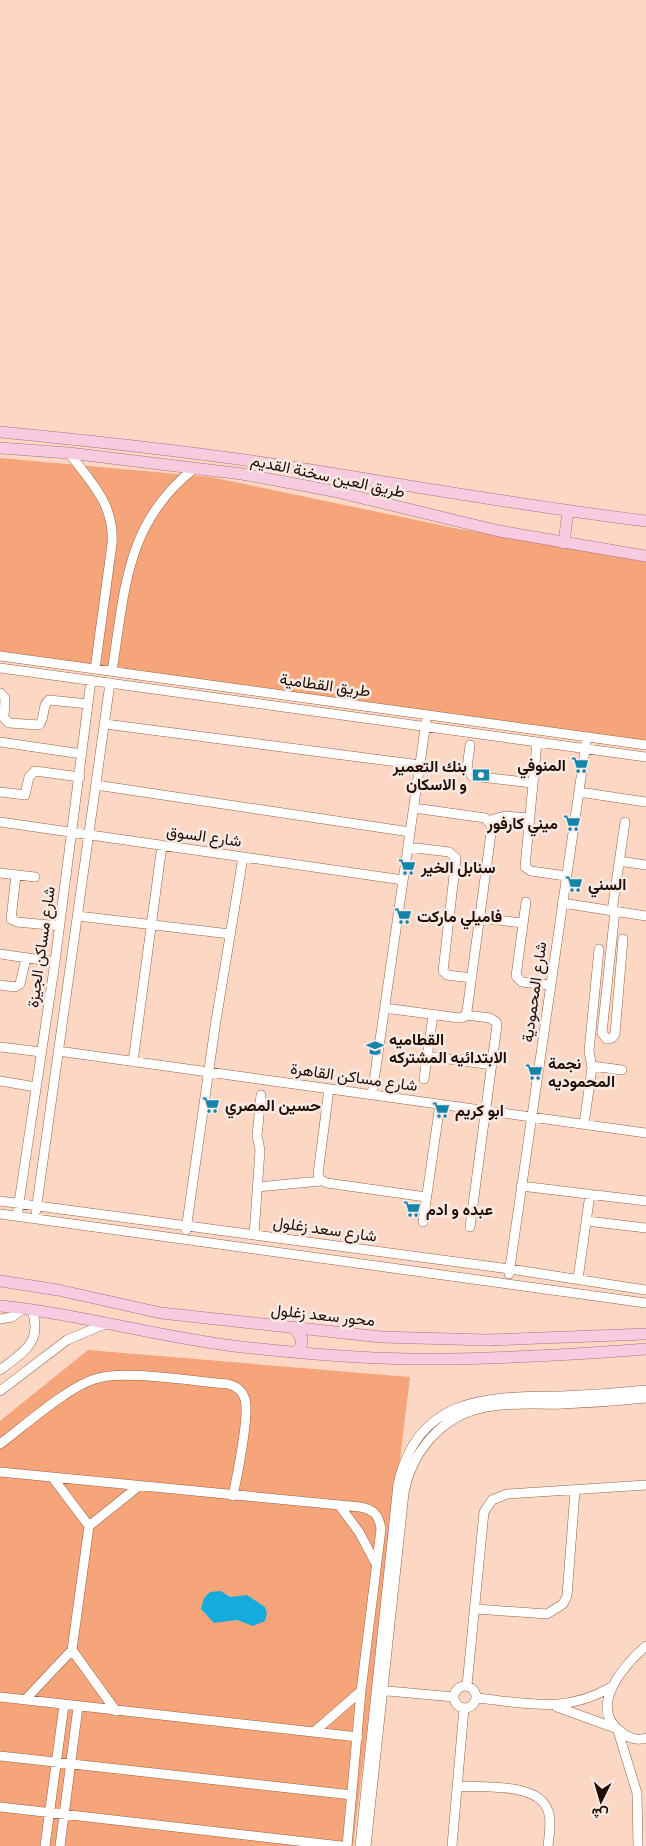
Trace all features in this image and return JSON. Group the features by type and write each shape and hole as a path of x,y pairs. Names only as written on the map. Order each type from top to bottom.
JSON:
{"main road":[{"name":"طريق العين سخنة القديم","path":"0,432 74,439 277,465 568,512 646,521"},
{"name":"طريق العين سخنة القديم","path":"0,448 69,453 195,468 306,485 462,523 564,543 646,556"},
{"path":"564,543 568,512"},
{"name":"محور سعد زغلول","path":"0,1281 58,1290 161,1313 381,1337 540,1339 646,1334"},
{"path":"0,1306 27,1309 199,1341 297,1351 409,1359 646,1349"},
{"path":"294,1328 302,1339 301,1346 297,1351"}],"street":[{"path":"69,453 102,496 112,526 112,544 95,669"},
{"path":"112,671 130,563 137,542 151,514 164,497 195,468"},
{"name":"طريق القطامية","path":"0,656 646,745"},
{"name":"طريق القطامية","path":"0,668 646,757"},
{"name":"شارع مساكن الجيزة","path":"16,1216 55,962 91,680"},
{"name":"شارع مساكن الجيزة","path":"34,1219 110,683"},
{"path":"0,693 5,698 4,718 8,724 39,725 43,720 45,704 49,700 88,704"},
{"path":"372,1095 427,715"},
{"path":"105,724 420,765"},
{"name":"شارع المحمودية","path":"508,1282 586,737"},
{"path":"0,742 82,754"},
{"path":"537,742 525,867 531,872 566,876"},
{"path":"470,745 467,768 472,776 533,783"},
{"path":"0,792 25,795 29,777 35,771 80,777"},
{"path":"96,785 410,832"},
{"path":"578,792 646,802"},
{"path":"414,808 490,820 505,816 529,818"},
{"path":"466,1015 492,828 490,820"},
{"name":"شارع السوق","path":"0,822 403,880"},
{"path":"623,939 615,1034 612,1038 606,1039 602,1033 619,861 625,822"},
{"path":"133,1062 162,846"},
{"path":"408,847 449,852 456,858 443,971 447,975 472,978"},
{"path":"185,1238 243,857"},
{"path":"619,861 646,865"},
{"path":"0,873 35,877"},
{"path":"16,875 12,919 17,922 60,926"},
{"path":"526,902 517,978 522,982 550,985"},
{"path":"562,903 646,916"},
{"path":"78,916 230,934"},
{"path":"480,918 523,923"},
{"path":"584,1124 592,1066 589,1051 599,949"},
{"path":"0,954 55,962"},
{"path":"0,985 15,987 20,984 26,958"},
{"path":"607,985 618,987"},
{"path":"385,1008 459,1018 466,1015 490,1018 496,1022 470,1227"},
{"path":"424,1079 433,1015"},
{"path":"0,1047 42,1052"},
{"name":"شارع مساكن القاهرة","path":"58,1052 646,1132"},
{"path":"428,1056 492,1065"},
{"path":"592,1066 622,1070"},
{"path":"0,1082 36,1087"},
{"path":"321,1181 318,1174 329,1089"},
{"path":"254,1234 260,1150 257,1136 261,1094"},
{"path":"423,1222 440,1104"},
{"path":"257,1187 321,1181 426,1197"},
{"path":"522,1186 646,1201"},
{"path":"578,1279 590,1194"},
{"name":"شارع سعد زغلول","path":"0,1201 510,1269 646,1290"},
{"name":"شارع سعد زغلول","path":"0,1214 508,1282 646,1303"},
{"path":"587,1221 646,1228"},
{"path":"0,1319 12,1317 27,1309 36,1321 36,1330 29,1348 0,1370"},
{"path":"0,1390 67,1340 105,1324"},
{"path":"29,1348 42,1358"},
{"path":"0,1444 81,1384 97,1378 114,1375 228,1384 242,1393 246,1403 242,1443 233,1496"},
{"path":"366,1846 398,1484 409,1454 422,1434 451,1411 481,1400 509,1396 581,1396 646,1390"},
{"path":"360,1846 404,1493 413,1463 431,1437 455,1419 484,1407 646,1398"},
{"path":"0,1472 366,1508 377,1516 381,1529 375,1562 361,1691 347,1846"},
{"path":"53,1478 89,1526"},
{"path":"467,1685 476,1609 484,1512 487,1505 492,1500 507,1494 574,1491 646,1484"},
{"path":"25,1700 72,1650 89,1526 139,1486"},
{"path":"476,1609 547,1614 562,1604 567,1596 574,1491"},
{"path":"339,1505 359,1532 375,1562"},
{"path":"552,1706 583,1701 611,1687 646,1646"},
{"path":"72,1650 116,1711"},
{"path":"467,1685 473,1688 477,1698 474,1705 464,1708 457,1705 454,1697 457,1689 467,1685"},
{"path":"611,1687 606,1704 608,1715 616,1729 637,1793 638,1846"},
{"path":"379,1690 454,1697"},
{"path":"314,1732 361,1691"},
{"path":"0,1697 358,1737"},
{"path":"477,1698 552,1706 616,1729 632,1739 646,1738"},
{"path":"45,1846 64,1705"},
{"path":"60,1846 78,1707"},
{"path":"452,1846 464,1708"},
{"path":"0,1756 352,1795"},
{"path":"458,1786 526,1791 537,1796 545,1804 549,1815 548,1846"},
{"path":"0,1807 341,1846"}],"shaded area":[{"path":"0,458 211,477 459,529 646,557 646,744 0,651"},
{"path":"88,1350 410,1377 353,1846 0,1846 0,1421"}],"water":[{"path":"221,1591 230,1597 247,1595 265,1607 267,1613 265,1621 253,1626 237,1620 214,1623 201,1609 204,1598 210,1592"}],"place":[{"name":"المنوفي","path":"580,765"},
{"name":"بنك التعمير و الاسكان","path":"481,775"},
{"name":"ميني كارفور","path":"572,823"},
{"name":"سنابل الخير","path":"407,867"},
{"name":"السني","path":"574,884"},
{"name":"فاميلي ماركت","path":"403,916"},
{"name":"القطاميه الابتدائيه المشتركه","path":"375,1048"},
{"name":"نجمة المحموديه","path":"534,1072"},
{"name":"حسين المصري","path":"211,1105"},
{"name":"ابو كريم","path":"441,1110"},
{"name":"عبده و ادم","path":"412,1209"}]}
